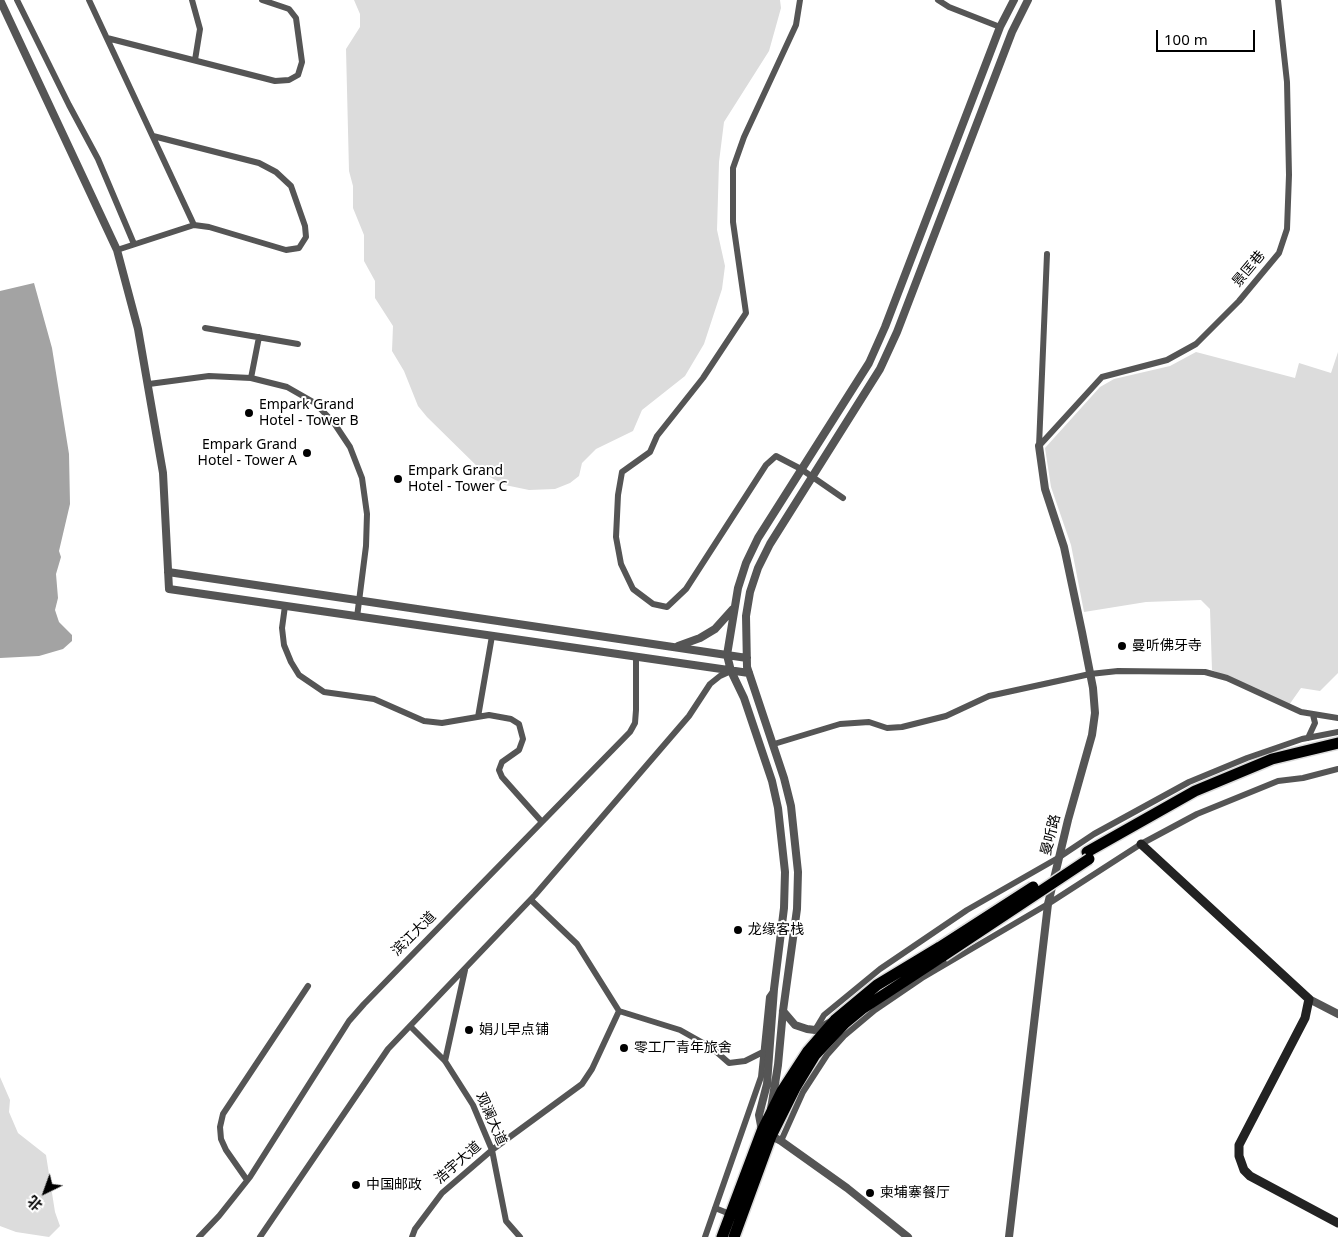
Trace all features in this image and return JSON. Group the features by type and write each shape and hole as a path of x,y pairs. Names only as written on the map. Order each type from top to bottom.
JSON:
{"highway":[{"path":"722,1237 730,1214 795,1088 814,1056 845,1023 942,952 1088,855 1195,791 1272,759 1338,742"},
{"path":"1088,855 1202,795 1268,767 1338,750"},
{"path":"734,1237 771,1136 771,1113 808,1051 835,1020 878,985 942,952"}],"main road":[{"path":"1141,844 1309,999 1304,1018 1239,1145 1239,1156 1244,1170 1250,1176 1338,1223"}],"street":[{"path":"0,0 117,250 138,329 163,473 169,589 749,673"},
{"path":"18,0 69,105 98,159 134,244"},
{"path":"89,0 194,225"},
{"path":"192,0 200,30 195,60"},
{"path":"107,38 275,81 289,80 298,75 302,62 296,18 289,9 262,0"},
{"path":"800,0 796,25 744,137 733,168 733,222 746,313 703,378 657,436 650,452 622,472 618,495 616,537 621,564 633,589 653,604 667,607 686,589 766,465 776,456 801,469 843,498"},
{"path":"938,0 949,8 1000,27"},
{"path":"908,1237 849,1190 771,1136 759,1115 767,1084 785,872 778,808 763,751 744,698 731,670 727,655 734,607 746,563 758,538 873,354 1000,27 1014,0"},
{"path":"771,1113 797,909 797,863 791,806 774,744 749,673 746,658 746,616 758,568 770,544 880,369 897,332 1012,32 1028,0"},
{"name":"景匡巷","path":"1039,446 1102,377 1168,360 1196,344 1239,301 1279,253 1287,229 1289,175 1287,82 1278,0"},
{"path":"117,250 194,225 208,227 286,250 299,248 306,237 305,226 290,186 276,172 258,163 153,136"},
{"path":"1039,446 1047,254"},
{"path":"205,328 298,344"},
{"path":"252,378 259,337"},
{"path":"149,384 209,376 252,378 287,387 315,403 334,423 350,448 362,478 367,514 366,546 357,617"},
{"name":"曼听路","path":"1009,1237 1048,904 1058,858 1094,724 1090,674 1064,546 1045,489 1039,446"},
{"path":"168,572 359,602 746,658"},
{"path":"285,606 282,628 284,645 291,662 299,675 311,685 324,692 374,700 424,721 442,723 489,714 512,718 519,724 523,739 519,750 502,762 498,770 542,822"},
{"path":"672,648 700,638 715,629 734,607"},
{"path":"478,717 492,636"},
{"name":"滨江大道","path":"200,1236 248,1180 349,1021 630,732 635,723 636,658"},
{"path":"260,1237 388,1049 531,900 689,716 710,684 731,670"},
{"path":"774,744 840,724 869,722 888,728 902,727 946,716 989,696 1090,674 1156,670 1205,672 1228,678 1286,706 1313,715 1338,718"},
{"path":"1308,738 1315,723 1313,715"},
{"path":"815,1030 824,1015 880,969 966,910 1058,858 1094,834 1189,782 1248,758 1308,738 1338,732"},
{"path":"771,1136 814,1073 844,1036 875,1010 922,978 1048,904 1141,844 1198,814 1278,781 1303,778 1338,769"},
{"path":"531,900 577,944 619,1010 680,1030 712,1048 728,1063 745,1061 763,1052"},
{"path":"779,946 792,948"},
{"path":"445,1061 465,968"},
{"path":"248,1180 226,1150 220,1127 223,1114 308,986"},
{"path":"705,1237 762,1076 769,997 774,989"},
{"path":"1309,999 1338,1014"},
{"name":"浩宇大道","path":"412,1237 415,1229 442,1193 492,1150 582,1084 592,1069 619,1010"},
{"path":"783,1011 795,1025 815,1030 835,1020"},
{"name":"观澜大道","path":"410,1026 445,1061 473,1105 492,1150 506,1221 520,1237"},
{"path":"715,1208 730,1214"}],"shaded area":[{"path":"354,0 780,0 781,8 769,51 724,122 719,162 717,230 725,266 722,289 704,344 685,376 642,410 633,431 596,449 582,463 579,476 570,483 555,489 529,490 505,485 486,475 418,406 404,371 392,351 393,326 375,298 375,281 364,261 364,235 353,208 353,186 349,171 346,49 360,27 360,14"},
{"path":"34,283 52,348 69,454 70,504 59,551 61,557 56,574 58,598 55,610 59,622 72,635 72,641 63,649 39,656 0,658 0,291"},
{"path":"1196,352 1295,378 1299,363 1331,373 1338,352 1338,673 1320,691 1301,688 1289,705 1212,670 1210,609 1201,600 1146,602 1084,612 1071,545 1051,487 1045,448 1100,387 1114,379 1170,366"},
{"path":"0,1077 10,1100 9,1112 18,1133 46,1155 55,1212 60,1226 49,1237 16,1232 0,1226"}],"place":[{"name":"Empark Grand Hotel - Tower B","path":"249,413"},
{"name":"Empark Grand Hotel - Tower A","path":"307,453"},
{"name":"Empark Grand Hotel - Tower C","path":"398,479"},
{"name":"曼听佛牙寺","path":"1122,646"},
{"name":"龙缘客栈","path":"738,930"},
{"name":"娟儿早点铺","path":"469,1030"},
{"name":"零工厂青年旅舍","path":"624,1048"},
{"name":"中国邮政","path":"356,1185"},
{"name":"柬埔寨餐厅","path":"870,1193"}]}
